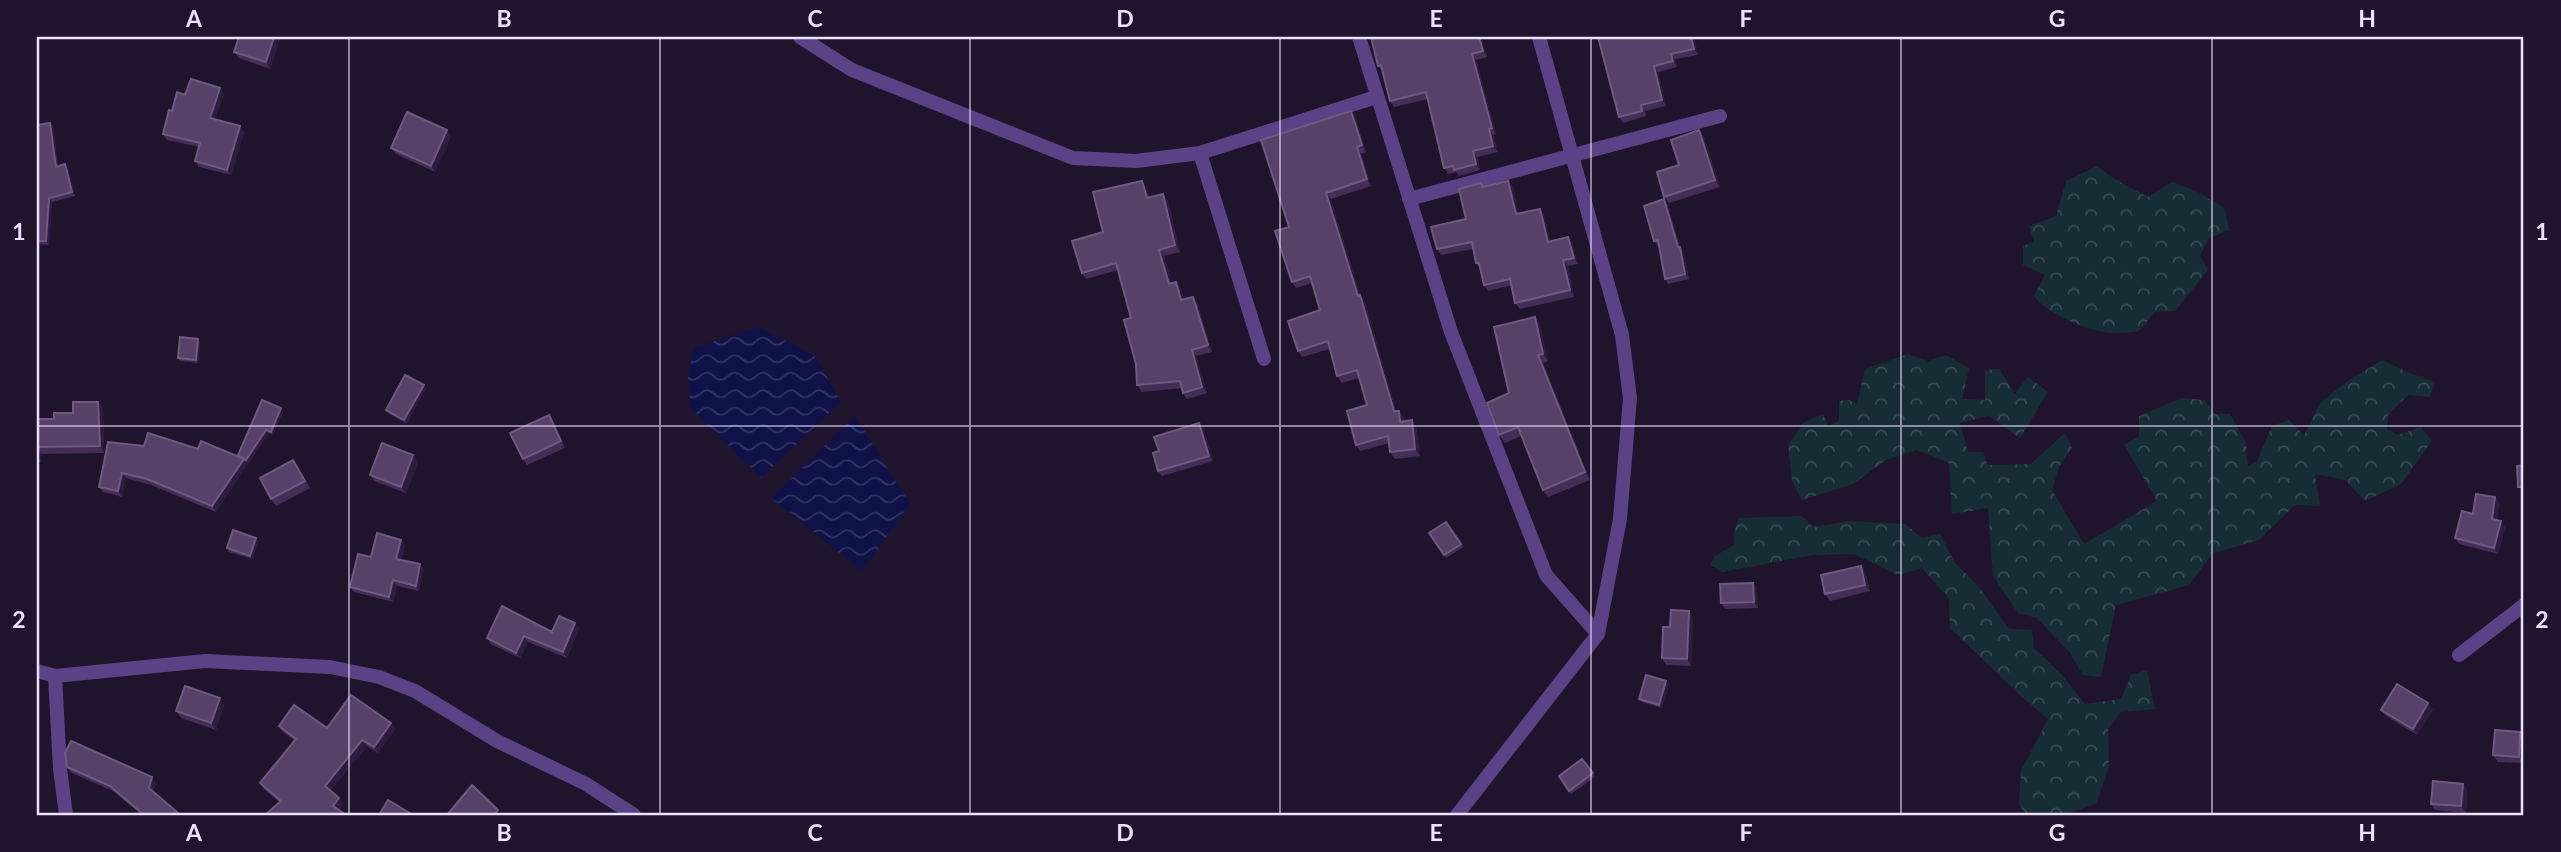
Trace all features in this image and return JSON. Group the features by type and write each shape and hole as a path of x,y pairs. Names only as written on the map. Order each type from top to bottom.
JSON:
{"street":[{"path":"800,37 852,70 1073,158 1136,161 1200,153 1376,97"},
{"path":"1359,37 1451,332 1546,575 1598,634"},
{"path":"1457,815 1598,634 1620,519 1630,398 1622,335 1539,37"},
{"path":"1409,199 1720,116"},
{"path":"1200,153 1265,359"},
{"path":"2459,654 2524,605"},
{"path":"37,671 55,676 205,661 330,667 379,677 415,691 497,741 586,784 634,815"},
{"path":"55,676 60,769 66,815"}],"green space":[{"path":"2097,166 2148,197 2172,182 2198,192 2224,208 2229,230 2209,238 2200,256 2208,270 2175,311 2155,312 2139,331 2103,332 2081,326 2058,315 2034,296 2045,275 2023,265 2023,246 2034,242 2029,226 2056,216 2066,181"},
{"path":"1908,354 1928,361 1946,355 1969,368 1962,399 1985,400 1985,370 1999,369 2015,394 2028,377 2048,392 2020,438 1989,416 1960,423 1968,452 1983,452 1987,465 2031,464 2065,433 2072,448 2059,467 2052,490 2084,544 2157,501 2124,445 2139,436 2139,416 2182,398 2204,400 2215,414 2230,414 2246,443 2248,466 2257,461 2272,426 2289,420 2304,435 2321,402 2382,360 2435,382 2430,397 2408,395 2388,415 2387,429 2398,435 2421,427 2432,441 2401,484 2365,501 2345,480 2315,474 2320,506 2295,505 2259,540 2213,553 2189,585 2116,605 2101,677 2083,675 2070,653 2037,618 2018,613 1993,576 1988,508 1952,514 1949,463 1917,450 1886,460 1853,484 1802,500 1792,481 1788,445 1804,422 1823,414 1828,426 1839,421 1839,401 1849,400 1857,404 1865,369"},
{"path":"1802,516 1813,527 1850,521 1905,524 1922,538 1940,534 1955,563 1979,587 2009,629 2032,630 2034,648 2062,675 2085,704 2121,699 2131,675 2147,670 2155,709 2121,712 2108,729 2109,766 2096,804 2063,815 2026,815 2019,805 2021,771 2048,719 1950,628 1949,599 1922,568 1898,575 1854,554 1813,555 1722,572 1710,565 1715,556 1734,545 1734,532 1739,518"}],"water":[{"path":"758,327 815,356 841,402 761,478 690,408 688,374 694,348"},
{"path":"855,416 910,504 862,571 771,498"}],"building":[{"path":"239,37 274,37 266,62 234,52"},
{"path":"1371,37 1479,37 1483,51 1472,54 1492,128 1489,129 1493,146 1473,151 1476,164 1454,170 1453,166 1444,168 1426,92 1390,101"},
{"path":"1598,37 1691,37 1694,49 1671,54 1673,61 1654,66 1662,100 1641,105 1642,111 1619,117"},
{"path":"191,79 220,88 210,118 240,126 227,170 195,161 200,143 163,134 177,92 185,95"},
{"path":"1351,111 1362,145 1357,147 1367,179 1326,193 1394,411 1399,411 1400,422 1412,420 1415,449 1390,452 1388,436 1356,445 1347,411 1367,405 1357,370 1337,376 1328,341 1298,351 1288,321 1320,310 1310,276 1292,282 1275,231 1289,227 1261,140"},
{"path":"407,112 447,130 431,166 391,148"},
{"path":"50,123 56,167 65,164 72,192 49,198 46,241 37,241 37,125"},
{"path":"1699,130 1715,180 1664,197 1657,172 1679,165 1671,140"},
{"path":"1142,181 1147,198 1163,194 1175,245 1159,250 1169,284 1176,282 1181,300 1193,297 1208,345 1192,350 1202,387 1183,393 1180,381 1137,385 1136,364 1124,320 1131,318 1116,263 1082,273 1072,241 1103,232 1093,192"},
{"path":"1508,181 1516,214 1540,209 1548,242 1568,237 1574,258 1563,260 1570,290 1515,303 1510,279 1484,285 1472,242 1437,249 1431,227 1466,219 1459,189 1481,183 1482,187"},
{"path":"1664,199 1680,247 1685,274 1665,279 1658,240 1654,241 1644,206"},
{"path":"1535,317 1543,354 1538,355 1585,472 1543,490 1518,427 1499,435 1487,403 1509,393 1494,327"},
{"path":"180,337 198,339 196,360 178,358"},
{"path":"405,375 424,385 404,420 386,410"},
{"path":"262,400 281,408 271,432 266,430 246,460 238,455"},
{"path":"73,402 98,402 100,446 37,447 37,419 54,419 54,413 73,413"},
{"path":"549,415 561,441 523,459 510,433"},
{"path":"1199,423 1209,456 1158,471 1153,453 1159,451 1154,437"},
{"path":"148,433 198,449 201,441 244,459 212,506 147,479 122,473 118,491 99,487 108,442 144,446"},
{"path":"382,443 413,455 401,487 370,475"},
{"path":"293,460 305,481 271,499 260,478"},
{"path":"2524,465 2524,487 2518,487 2517,466"},
{"path":"2476,494 2495,497 2492,519 2501,521 2494,548 2455,538 2462,511 2473,514"},
{"path":"1446,522 1461,544 1444,555 1429,533"},
{"path":"233,530 256,538 250,556 227,548"},
{"path":"377,533 401,540 396,559 420,564 416,586 393,580 389,597 350,587 358,554 371,557"},
{"path":"1861,566 1865,585 1825,594 1821,575"},
{"path":"1753,583 1754,602 1721,603 1720,584"},
{"path":"502,606 552,632 559,616 575,623 563,652 524,636 516,653 487,638"},
{"path":"1671,610 1689,611 1687,659 1662,658 1663,627 1670,627"},
{"path":"1646,675 1666,681 1659,705 1639,699"},
{"path":"2397,684 2428,703 2413,729 2381,710"},
{"path":"185,686 220,698 211,723 176,711"},
{"path":"351,695 391,723 374,747 362,740 325,786 339,798 333,806 346,815 265,815 281,801 260,783 296,739 279,726 294,705 327,728"},
{"path":"2495,730 2520,732 2519,757 2493,755"},
{"path":"71,741 152,777 149,788 178,813 144,815 110,786 67,767 65,753"},
{"path":"1582,759 1593,773 1569,791 1559,776"},
{"path":"2433,781 2463,784 2461,806 2431,804"},
{"path":"472,785 498,810 494,815 447,815"},
{"path":"388,800 413,815 379,815"}]}
